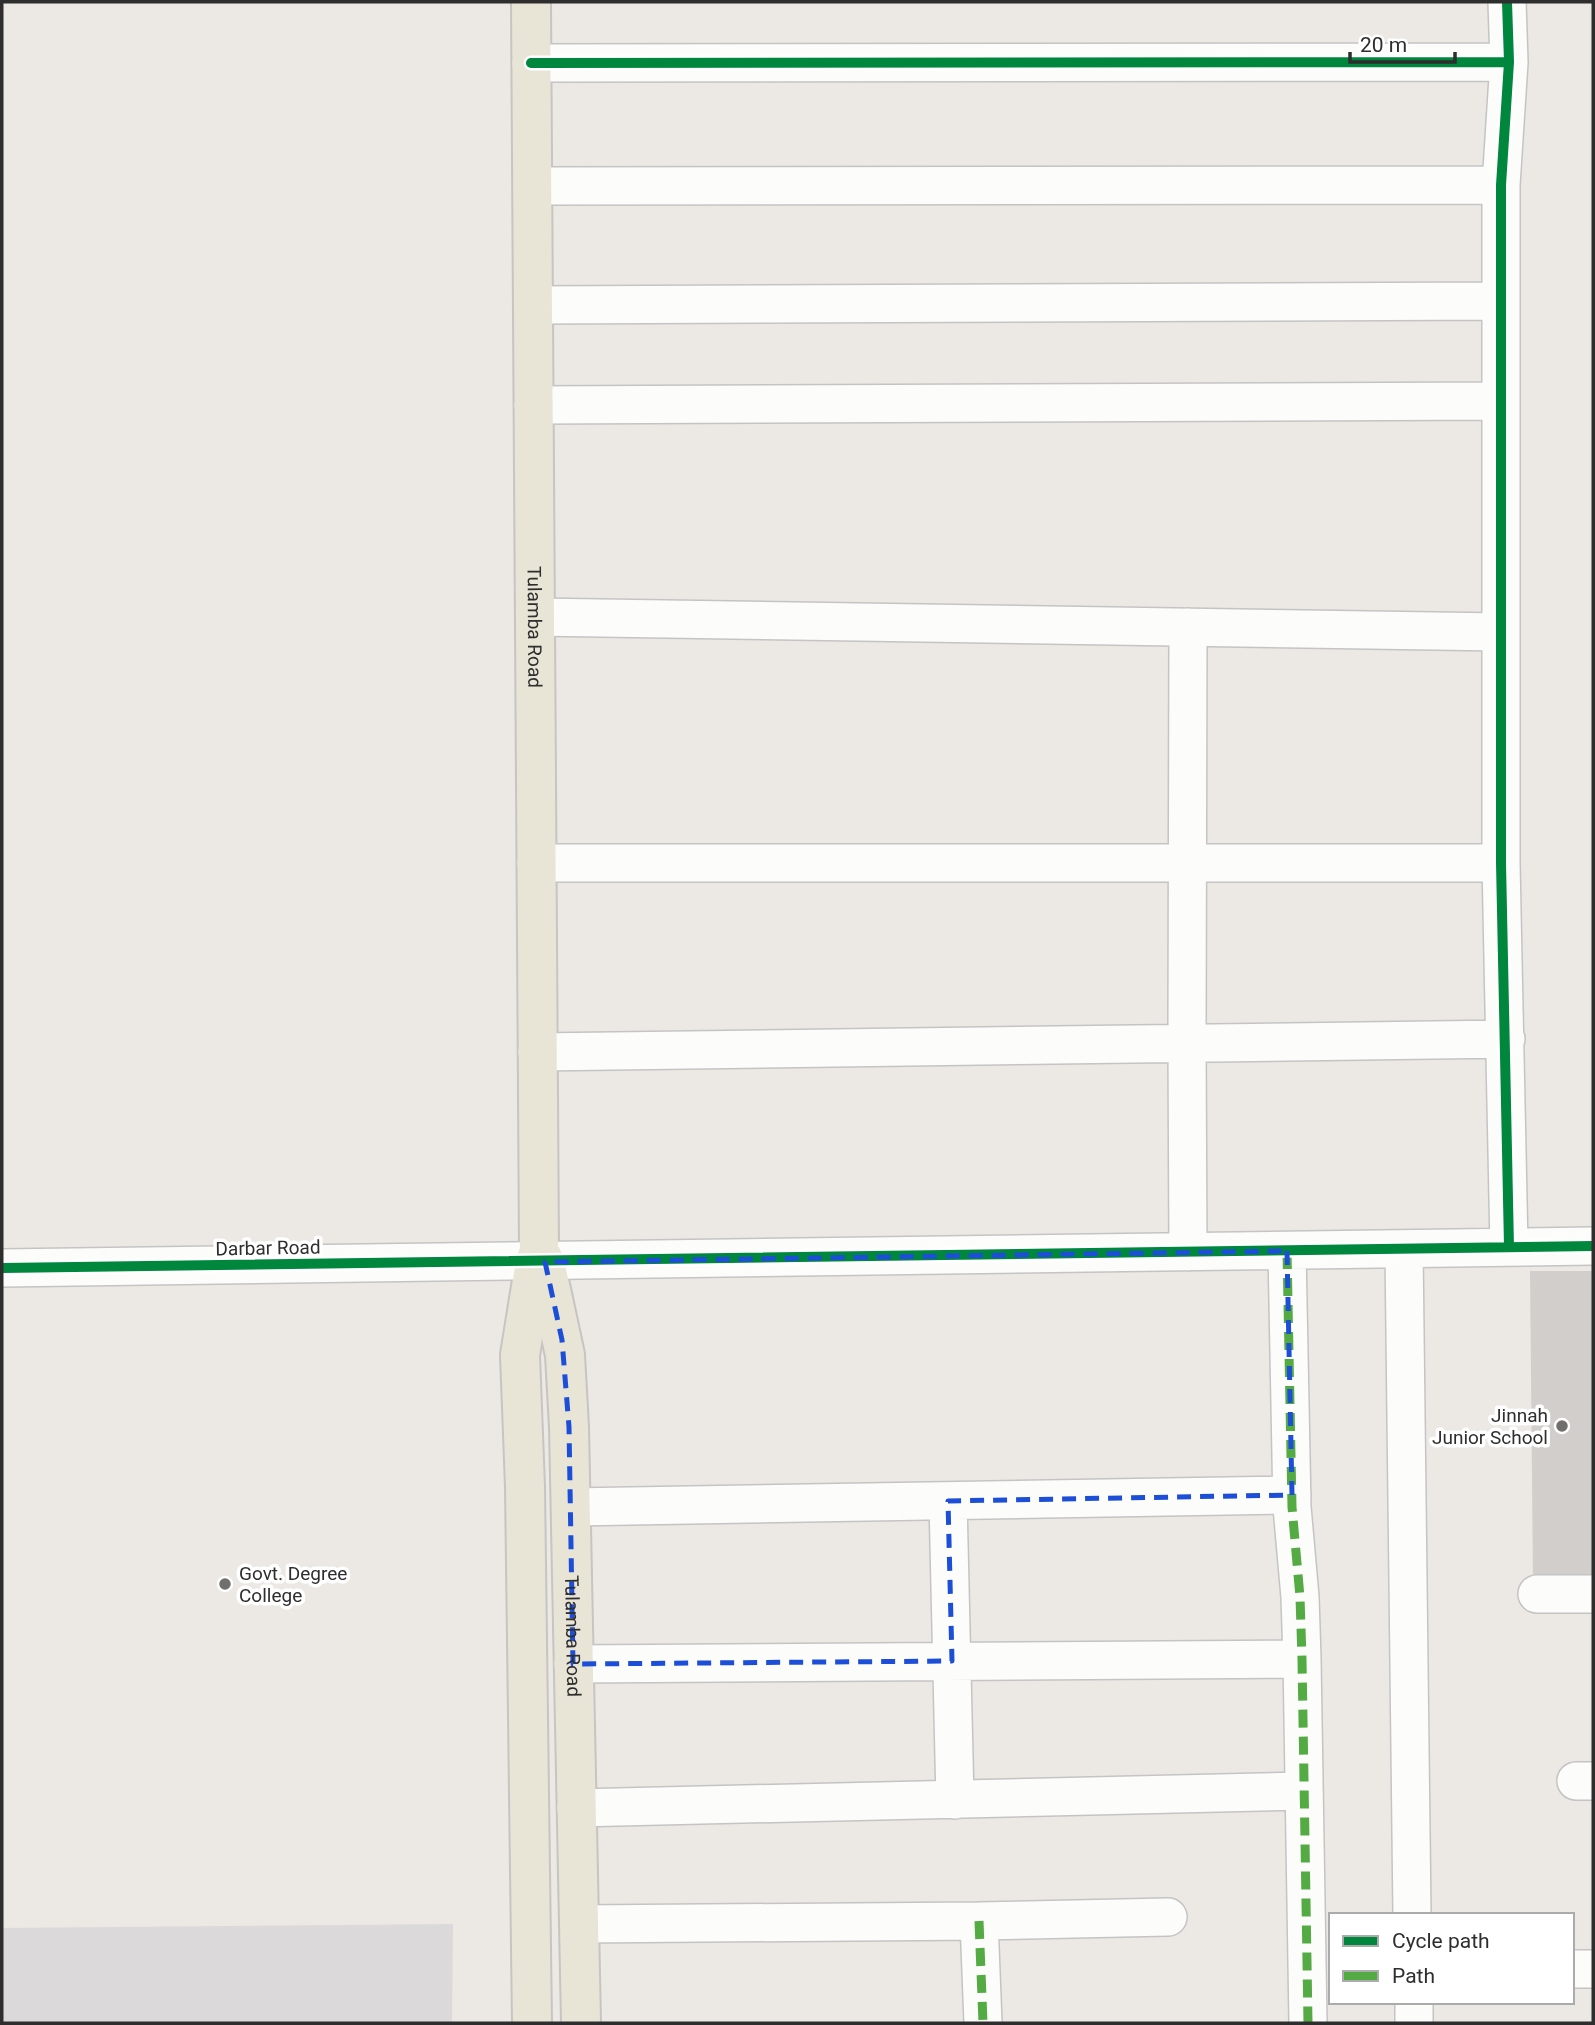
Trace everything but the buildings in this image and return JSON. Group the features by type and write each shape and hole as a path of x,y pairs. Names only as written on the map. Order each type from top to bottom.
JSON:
{"main road":[{"name":"Tulamba Road","path":"531,2 540,1258 520,1355 525,1487 532,2023"},
{"name":"Tulamba Road","path":"540,1258 565,1355 571,1507 581,2023"}],"street":[{"path":"1507,2 1509,62 1501,185 1501,863 1509,1247"},
{"path":"531,63 1509,62"},
{"path":"532,186 1501,185"},
{"path":"533,305 1501,301"},
{"path":"533,405 1501,401"},
{"path":"535,617 1501,632"},
{"path":"1188,627 1188,1252"},
{"path":"536,863 1501,863"},
{"path":"537,1052 1506,1039"},
{"name":"Darbar Road","path":"2,1269 540,1258 1593,1246"},
{"path":"1404,1249 1412,1913"},
{"path":"1287,1251 1292,1495 1302,1659 1308,2023"},
{"path":"571,1507 1292,1495"},
{"path":"948,1501 955,1800"},
{"path":"1537,1594 1593,1594"},
{"path":"573,1664 1302,1659"},
{"path":"576,1808 1304,1791"},
{"path":"580,1924 1168,1917"},
{"path":"979,1921 983,2023"},
{"path":"1574,1969 1593,1969"},
{"path":"1414,2004 1414,2023"}],"highlighted area":[{"path":"1287,1251 1292,1495 948,1501 952,1661 573,1664 569,1427 562,1340 545,1262"}],"shaded area":[{"path":"453,1924 452,2023 2,2023 2,1928"}],"marked path":[{"path":"1287,1251 1292,1507 1302,1659 1308,2023"},
{"path":"979,1921 983,2023"}],"cycle path":[{"path":"1507,2 1509,62 1501,185 1501,863 1509,1247"},
{"path":"531,63 1509,62"},
{"path":"2,1268 1593,1246"}],"place":[{"name":"Jinnah Junior School","path":"1562,1426"},
{"name":"Govt. Degree College","path":"225,1584"}]}
